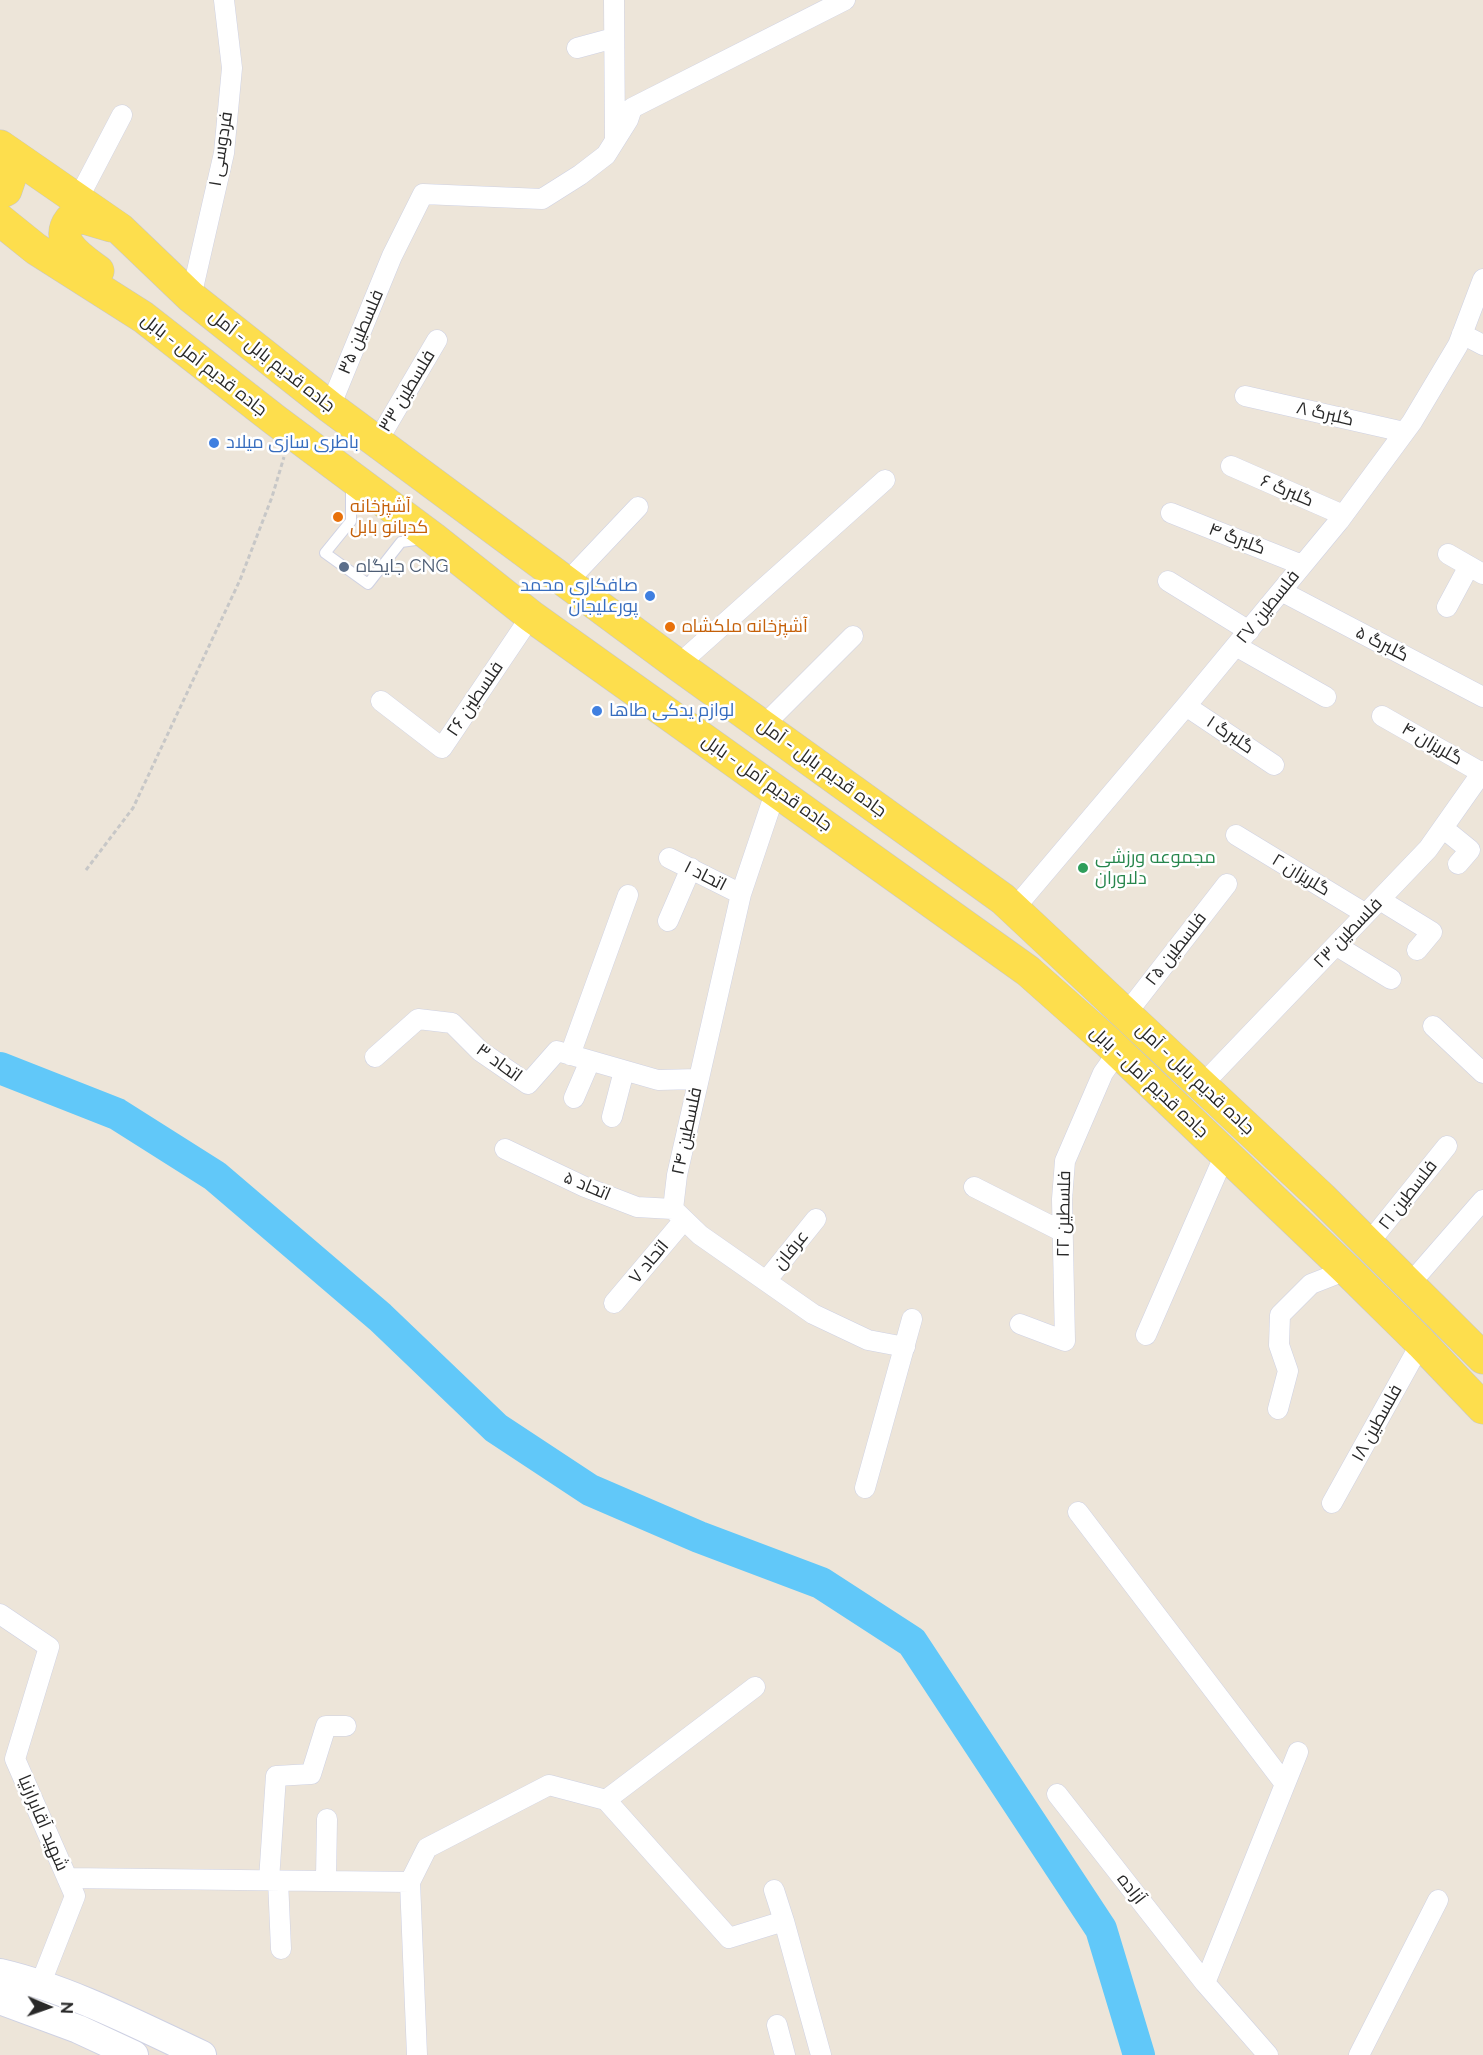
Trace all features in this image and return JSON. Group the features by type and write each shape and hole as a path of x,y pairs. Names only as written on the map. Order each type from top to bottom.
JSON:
{"main road":[{"name":"جاده قدیم بابل - آمل","path":"0,146 120,229 191,297 330,407 678,665 1003,899 1322,1198 1483,1358"},
{"path":"0,159 10,178 6,189 0,193"},
{"path":"120,229 84,218 70,220 65,227 64,236 73,251 105,276 142,316"},
{"name":"جاده قدیم آمل - بابل","path":"0,220 36,249 142,316 286,429 433,538 531,616 1028,971 1118,1052 1347,1270 1421,1342 1483,1408"},
{"path":"0,1974 40,1985 94,2006 202,2055"},
{"path":"0,2000 78,2029 134,2055"}],"street":[{"name":"فردوسی ۱","path":"191,297 225,142 232,68 224,0"},
{"path":"614,0 615,140"},
{"path":"615,140 628,120 632,108 845,0"},
{"path":"577,48 614,38"},
{"path":"78,199 122,115"},
{"name":"فلسطین ۳۵","path":"330,407 392,256 423,194 542,199 606,155 615,140"},
{"name":"فلسطین ۲۷","path":"1014,909 1186,706 1343,515 1404,432 1458,345 1481,288"},
{"path":"1462,334 1483,345"},
{"name":"فلسطین ۳۳","path":"377,442 437,340"},
{"name":"گلبرگ ۸","path":"1245,396 1404,432"},
{"name":"گلبرگ ۶","path":"1231,466 1343,515"},
{"path":"678,665 885,480"},
{"path":"567,582 638,507"},
{"name":"گلبرگ ۴","path":"1171,513 1302,565"},
{"path":"1447,607 1476,570 1448,554"},
{"path":"1168,581 1249,630"},
{"name":"گلبرگ ۵","path":"1281,591 1483,696"},
{"name":"فلسطين ٢۶","path":"381,701 442,748 531,616"},
{"path":"764,725 852,636"},
{"path":"1236,646 1326,697"},
{"name":"گلبرگ ۱","path":"1186,706 1274,765"},
{"name":"گلریزان ۴","path":"1382,716 1482,772"},
{"name":"فلسطین ۲۳","path":"1202,1085 1428,849 1482,772"},
{"name":"فلسطین ۲۴","path":"679,1214 677,1175 698,1079 741,894 776,790"},
{"path":"1443,828 1470,850 1458,864"},
{"name":"گلریزان ۲","path":"1236,835 1373,907 1432,932 1417,950"},
{"name":"اتحاد ۱","path":"669,858 741,894"},
{"path":"668,921 691,868"},
{"name":"فلسطین ۲۵","path":"1126,1014 1227,884"},
{"path":"627,895 570,1055 658,1080 698,1079"},
{"path":"1337,946 1391,979"},
{"name":"اتحاد ۳","path":"375,1057 418,1019 452,1023 480,1051 528,1084 557,1051 570,1055"},
{"path":"1434,1026 1483,1073"},
{"name":"فلسطین ۲۲","path":"1020,1324 1065,1341 1062,1199 1065,1161 1103,1073 1118,1052"},
{"path":"574,1098 590,1061"},
{"path":"612,1117 624,1071"},
{"name":"فلسطین ۲۱","path":"1368,1244 1447,1146"},
{"name":"اتحاد ۵","path":"505,1149 585,1187 637,1207 679,1214"},
{"path":"1146,1335 1225,1154"},
{"path":"974,1187 1063,1232"},
{"path":"1409,1285 1483,1201"},
{"path":"679,1214 700,1235 813,1314 867,1340 905,1347"},
{"name":"اتحاد ۷","path":"614,1304 679,1214"},
{"name":"عرفان","path":"766,1281 816,1219"},
{"path":"1278,1409 1288,1371 1279,1345 1280,1315 1311,1284 1347,1270"},
{"path":"865,1488 912,1319"},
{"name":"فلسطین ۱۸","path":"1332,1503 1421,1342"},
{"path":"1078,1512 1285,1784"},
{"name":"شهید آقابرارنیا","path":"0,1614 49,1647 15,1759 75,1896 40,1985"},
{"path":"606,1800 755,1687"},
{"path":"281,1949 273,1880 276,1776 311,1774 326,1726 346,1726"},
{"path":"1206,1983 1298,1752"},
{"path":"417,2055 410,1882 427,1848 549,1785 606,1800 729,1938 784,1921"},
{"name":"آزاده","path":"1057,1794 1206,1983 1268,2055"},
{"path":"326,1879 327,1819"},
{"path":"67,1878 326,1879 410,1882"},
{"path":"774,1890 821,2055"},
{"path":"1359,2055 1438,1900"},
{"path":"777,2025 785,2055"}],"lane":[{"path":"351,477 351,521 325,553 368,584 401,542 433,538"}],"path":[{"path":"86,870 133,808 240,580 284,460 286,429"}],"waterway":[{"path":"0,1068 117,1114 215,1176 380,1317 496,1428 590,1490 699,1537 821,1583 912,1642 1101,1929 1139,2055"}],"place":[{"name":"باطری سازی میلاد","path":"214,443"},
{"name":"آشپزخانه کدبانو بابل","path":"338,517"},
{"name":"جایگاه CNG","path":"344,567"},
{"name":"صافکاری محمد پورعلیجان","path":"650,596"},
{"name":"آشپزخانه ملکشاه","path":"670,627"},
{"name":"لوازم یدکی طاها","path":"597,711"},
{"name":"مجموعه ورزشی دلاوران","path":"1083,868"}]}
